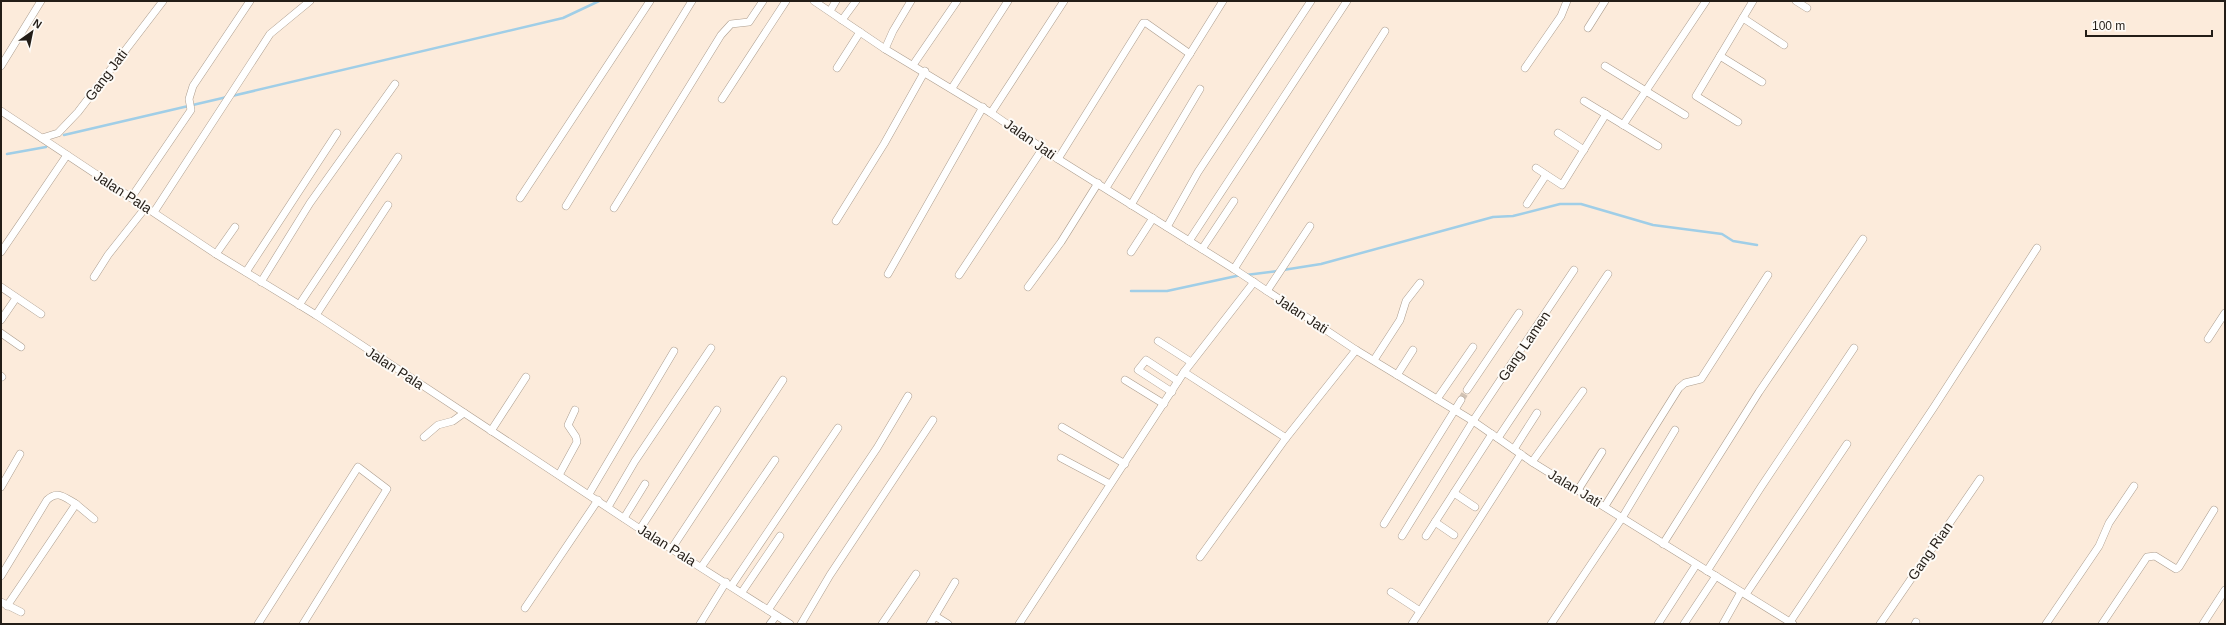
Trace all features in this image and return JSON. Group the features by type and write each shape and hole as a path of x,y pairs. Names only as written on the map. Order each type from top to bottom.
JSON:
{"street":[{"path":"1,66 41,1"},
{"name":"Gang Jati","path":"42,138 58,133 78,112 163,1"},
{"path":"131,198 191,110 189,99 193,86 250,1"},
{"path":"154,212 232,89 270,34 310,1"},
{"path":"520,198 650,1"},
{"path":"566,206 692,1"},
{"path":"614,208 721,35 731,24 749,22 763,1"},
{"path":"722,99 786,1"},
{"name":"Jalan Jati","path":"814,1 885,49 991,112 1058,159 1237,270 1356,350 1473,421 1532,462 1605,506 1696,565 1792,623"},
{"path":"830,12 836,1"},
{"path":"842,20 856,1"},
{"path":"885,49 893,31 911,1"},
{"path":"913,65 957,1"},
{"path":"952,88 1008,1"},
{"path":"991,112 1064,1"},
{"path":"1106,188 1223,1"},
{"path":"1167,227 1198,172 1311,1"},
{"path":"1189,241 1347,1"},
{"path":"1525,68 1561,16 1567,1"},
{"path":"1623,124 1706,1"},
{"path":"1738,122 1696,96 1753,1"},
{"path":"1796,1 1807,8"},
{"path":"1588,28 1601,2"},
{"path":"1743,18 1784,45"},
{"path":"1058,159 1143,23 1146,23 1190,54"},
{"path":"1237,270 1385,31"},
{"path":"837,68 860,32"},
{"path":"1720,56 1762,82"},
{"path":"1605,66 1685,115"},
{"path":"836,221 884,144 924,71"},
{"path":"261,282 310,203 395,84"},
{"path":"1131,205 1200,89"},
{"path":"1584,101 1658,146"},
{"path":"888,274 983,107"},
{"name":"Jalan Pala","path":"1,111 216,254 316,315 640,529 702,566 790,624"},
{"path":"1536,168 1562,185 1606,114"},
{"path":"246,272 337,132"},
{"path":"1558,133 1584,150"},
{"path":"959,275 1043,148"},
{"path":"1,252 67,155"},
{"path":"299,305 398,157"},
{"path":"1527,204 1546,175"},
{"path":"1028,287 1061,242 1098,183"},
{"path":"1202,249 1234,202"},
{"path":"316,315 388,206"},
{"path":"94,277 108,255 146,207"},
{"path":"1131,252 1152,218"},
{"path":"1267,291 1310,226"},
{"path":"216,254 235,227"},
{"path":"1664,544 1759,392 1863,239"},
{"path":"1792,623 2037,248"},
{"name":"Gang Lamen","path":"1402,536 1473,421 1574,270"},
{"path":"1426,536 1454,493 1608,274"},
{"path":"1605,506 1679,388 1684,383 1702,379 1768,275"},
{"path":"1019,624 1184,372 1251,280"},
{"path":"1374,360 1400,320 1406,301 1420,283"},
{"path":"1,287 41,314"},
{"path":"1,320 16,298"},
{"path":"1467,390 1519,313"},
{"path":"2208,339 2225,313"},
{"path":"1,333 21,347"},
{"path":"1158,341 1191,362"},
{"path":"1437,399 1473,347"},
{"path":"608,507 635,461 711,348"},
{"path":"1707,571 1760,487 1854,348"},
{"path":"1200,557 1286,438 1356,350"},
{"path":"1397,375 1413,350"},
{"path":"589,494 674,351"},
{"path":"1172,392 1138,370 1146,360 1178,381"},
{"path":"1184,372 1286,438"},
{"path":"491,431 526,377"},
{"path":"672,548 783,380"},
{"path":"1126,380 1164,404"},
{"path":"1532,462 1583,391"},
{"path":"768,610 877,448 908,396"},
{"path":"1384,524 1461,400"},
{"path":"560,475 577,442 576,436 568,425 575,410"},
{"path":"640,529 717,410"},
{"path":"424,437 438,425 453,421 464,413"},
{"path":"1514,449 1537,413"},
{"path":"801,624 830,575 933,420"},
{"path":"1062,427 1125,464"},
{"path":"700,624 838,428"},
{"path":"1551,624 1622,518 1675,430"},
{"path":"1723,624 1848,444"},
{"path":"1578,490 1602,452"},
{"path":"1,487 20,454"},
{"path":"1412,624 1521,454"},
{"path":"1061,458 1110,484"},
{"path":"702,566 776,460"},
{"path":"258,624 358,467 387,489 340,567 303,624"},
{"name":"Gang Rian","path":"1880,624 1980,479"},
{"path":"624,518 645,484"},
{"path":"2046,624 2099,546 2109,523 2134,486"},
{"path":"1454,493 1475,507"},
{"path":"1,576 47,500 52,495 56,494 76,504 94,519"},
{"path":"525,608 598,500"},
{"path":"21,612 4,604 76,504"},
{"path":"2102,624 2147,557 2155,556 2176,569 2179,567 2214,510"},
{"path":"1435,522 1454,535"},
{"path":"742,592 780,536"},
{"path":"1658,624 1696,565"},
{"path":"882,624 916,574"},
{"path":"1684,624 1716,576"},
{"path":"930,624 955,582"},
{"path":"2203,624 2225,590"},
{"path":"1391,592 1420,610"},
{"path":"770,624 776,616"},
{"path":"935,616 948,624"}],"waterway":[{"path":"232,96 563,18 599,1"},
{"path":"64,135 227,97"},
{"path":"7,154 46,147"},
{"path":"1283,270 1321,264 1493,217 1513,216 1560,204 1581,204 1653,225 1722,234 1733,241 1757,245"},
{"path":"1246,275 1278,271"},
{"path":"1131,291 1167,291 1241,275"}],"tunnel":[{"path":"1461,400 1467,390"}]}
